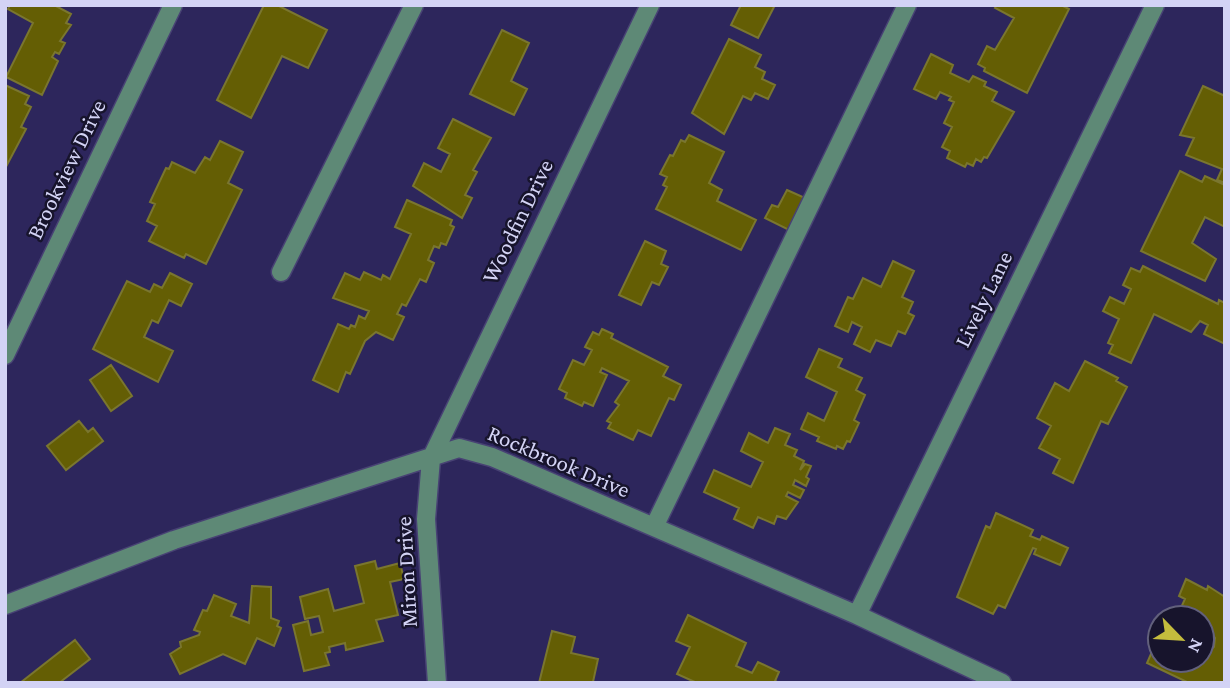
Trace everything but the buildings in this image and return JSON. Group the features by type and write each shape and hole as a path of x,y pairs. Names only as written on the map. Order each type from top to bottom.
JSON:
{"street":[{"name":"Brookview Drive","path":"5,355 173,5"},
{"path":"281,272 414,5"},
{"name":"Woodfin Drive","path":"431,459 650,5"},
{"path":"654,527 907,5"},
{"name":"Lively Lane","path":"857,615 1155,5"},
{"name":"Rockbrook Drive","path":"5,605 174,540 431,459 458,448 475,450 654,527 857,615 1002,683"},
{"name":"Miron Drive","path":"431,459 426,519 437,683"}]}
